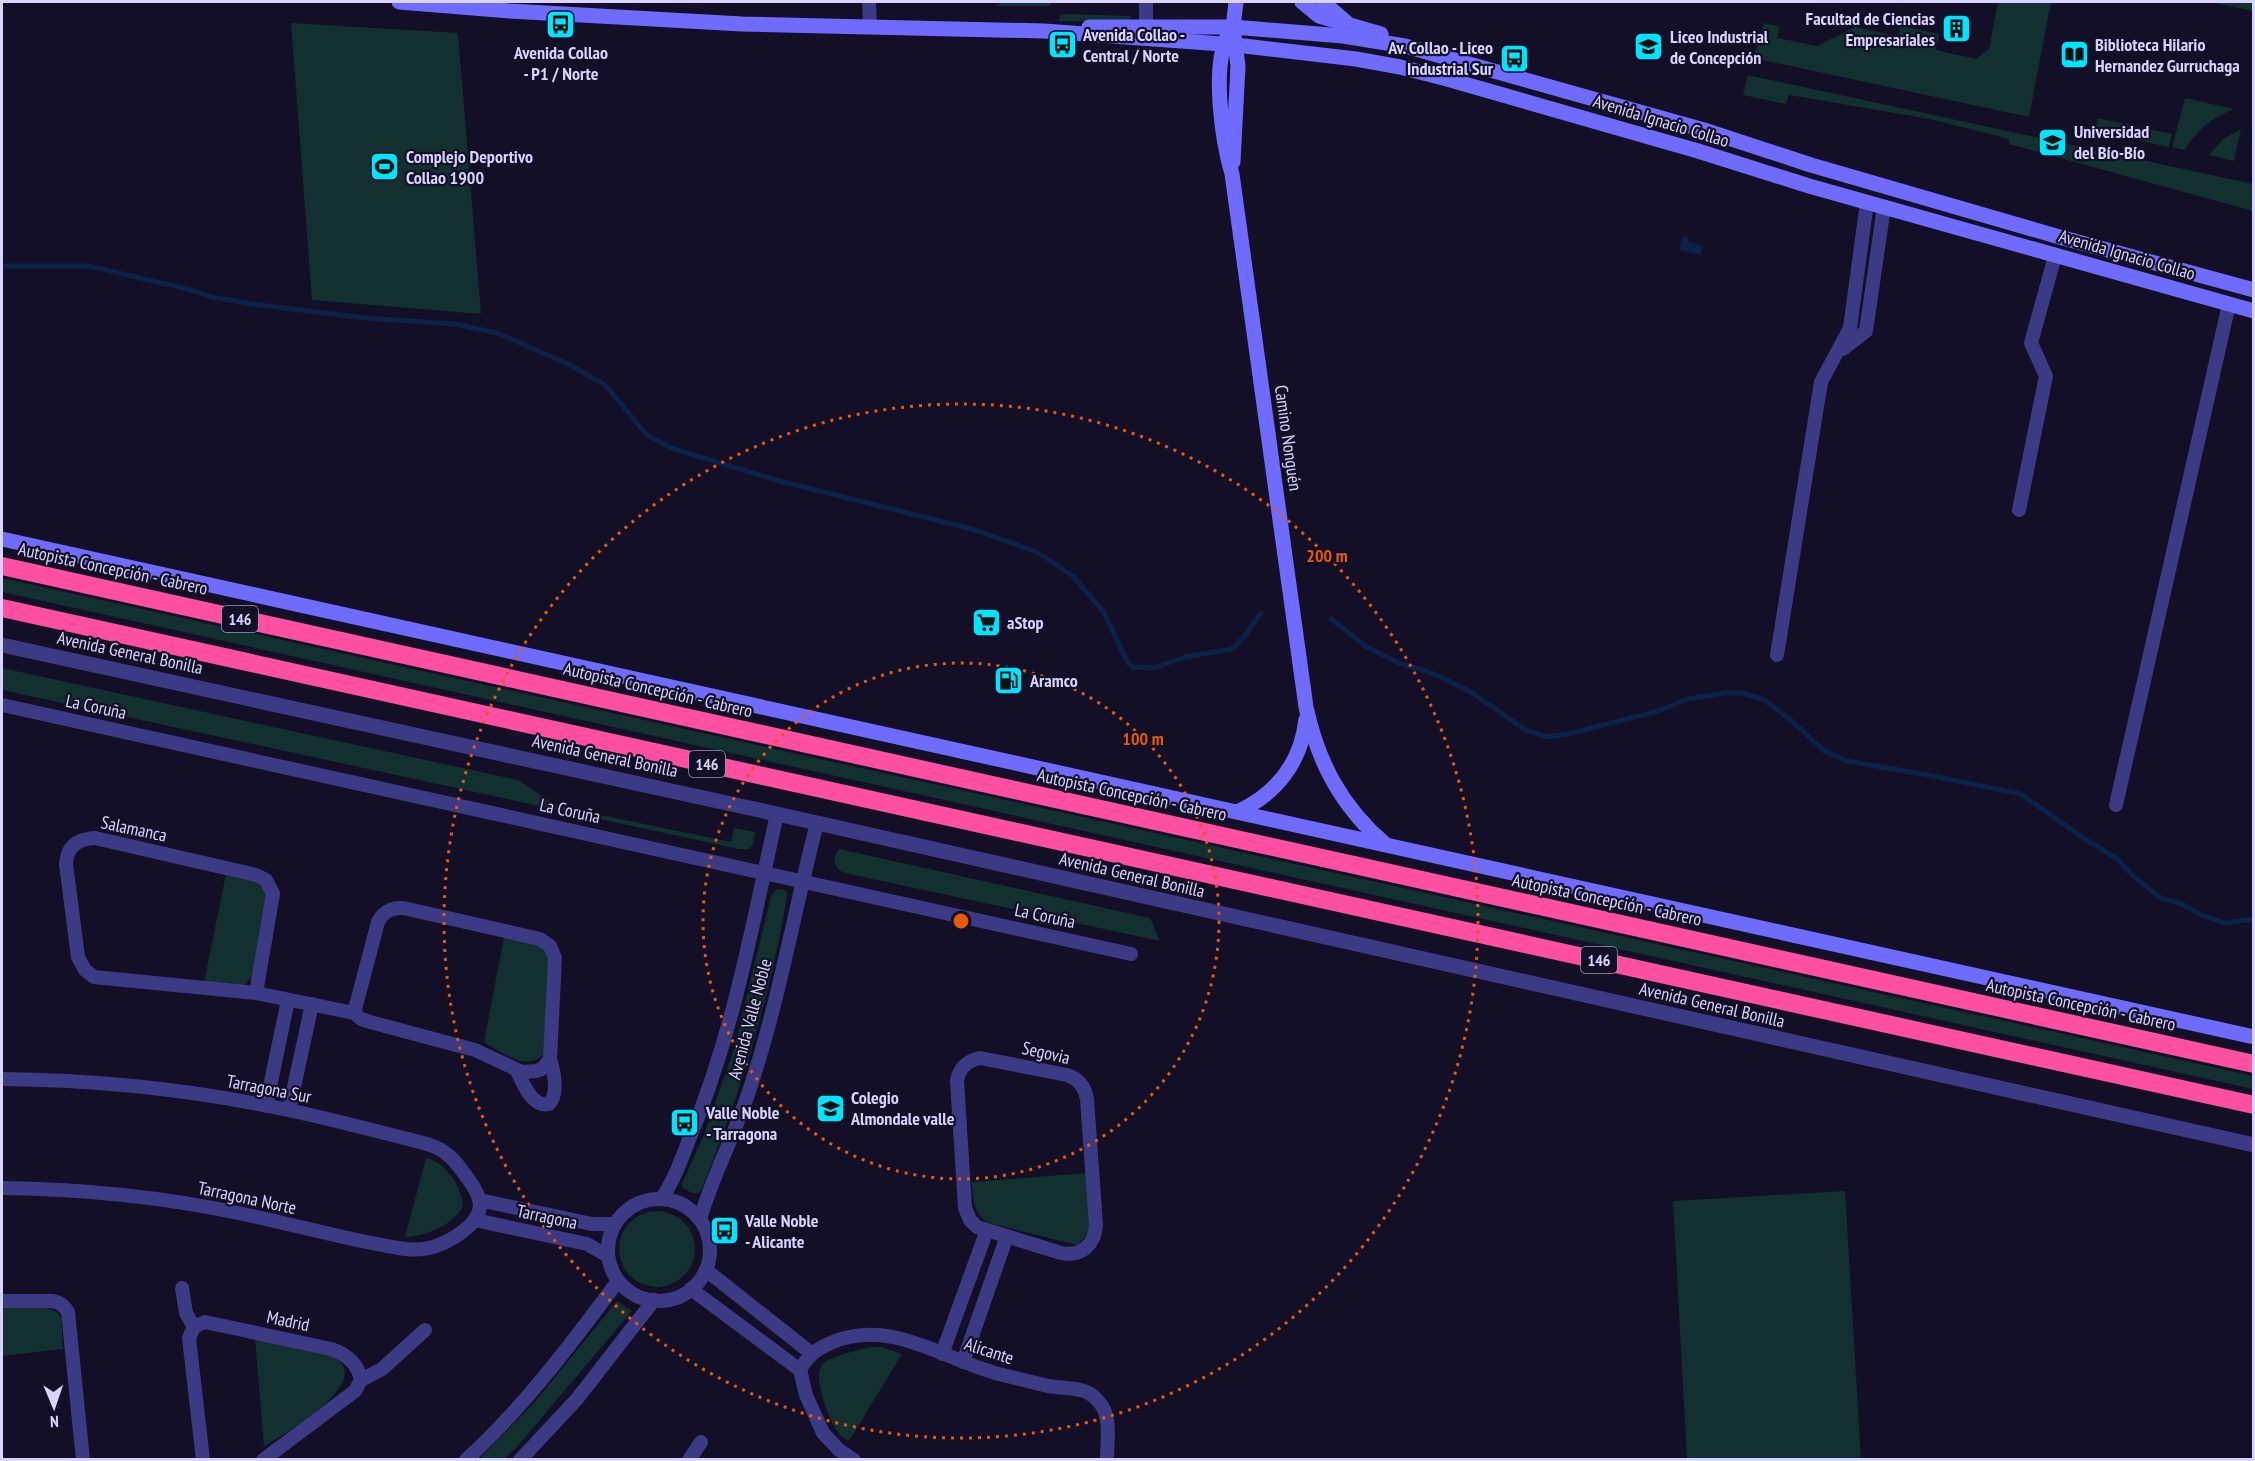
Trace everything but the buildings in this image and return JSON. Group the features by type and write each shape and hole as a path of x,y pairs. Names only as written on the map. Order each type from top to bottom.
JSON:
{"highway":[{"name":"Autopista Concepción - Cabrero","path":"2,566 2253,1064"},
{"name":"146","path":"2,608 2253,1105"}],"main road":[{"name":"Avenida Ignacio Collao","path":"399,2 742,24 1044,31 1230,44 1356,59 1400,67 1599,122 1698,151 1758,172 2253,311"},
{"name":"Camino Nonguén","path":"1236,2 1230,44 1219,66 1225,146 1232,174 1306,707 1314,739 1329,777 1355,815 1387,846"},
{"path":"1302,2 1319,16 1386,36 1406,46"},
{"path":"1323,2 1349,25"},
{"name":"Avenida Ignacio Collao","path":"1044,31 1146,25 1233,27 1320,34 1406,46 1704,129 1812,165 2253,290"},
{"path":"2,539 2253,1036"},
{"name":"Camino Nonguén","path":"1237,812 1266,796 1285,776 1304,734 1306,707"}],"street":[{"path":"869,2 870,27"},
{"path":"1146,2 1146,25"},
{"path":"1777,655 1821,382 1850,328 1867,202"},
{"path":"1839,352 1866,331 1884,207"},
{"path":"2019,510 2046,376 2031,342 2055,256"},
{"path":"2116,805 2229,304"},
{"name":"Avenida General Bonilla","path":"2,645 777,814 2253,1145"},
{"name":"La Coruña","path":"2,705 1131,954"},
{"name":"Avenida Valle Noble","path":"661,1199 667,1191 697,1119 726,1036 777,814"},
{"name":"Avenida Valle Noble","path":"700,1219 759,1062 817,823"},
{"name":"Salamanca","path":"256,993 272,899 272,889 266,880 256,875 95,838 79,841 69,850 66,864 78,957 80,964 89,974 100,978 256,993 354,1013 370,1022 482,1052 517,1071"},
{"path":"354,1013 378,922 389,910 408,909 535,937 550,946 555,958 550,1059 555,1087 553,1100 546,1106 532,1098 517,1071 536,1071 547,1064 550,1059"},
{"path":"266,1106 288,1000"},
{"path":"289,1110 312,1004"},
{"name":"Segovia","path":"980,1058 1072,1077 1085,1089 1087,1099 1096,1224 1093,1240 1082,1251 1068,1254 1007,1236 973,1224 967,1214 957,1087 959,1073 968,1062 980,1058"},
{"name":"Tarragona Sur","path":"2,1079 151,1089 209,1096 289,1110 434,1146 453,1159 472,1185 479,1200"},
{"name":"Tarragona Norte","path":"2,1188 69,1190 155,1198 418,1250 441,1244 464,1230 475,1220"},
{"path":"661,1199 683,1205 700,1219 709,1239 710,1249 706,1270 691,1290 667,1300 654,1300 633,1293 618,1281 608,1256 610,1234 623,1213 634,1205 648,1200 661,1199"},
{"path":"475,1220 479,1213 479,1200"},
{"name":"Tarragona","path":"479,1200 584,1223 615,1224"},
{"name":"Tarragona","path":"475,1220 587,1244 608,1256"},
{"path":"942,1354 987,1230"},
{"path":"963,1362 1007,1236"},
{"path":"706,1270 811,1353 800,1370"},
{"path":"466,1460 501,1426 548,1374 618,1281"},
{"path":"182,1288 186,1313 194,1327 189,1338 203,1460"},
{"path":"691,1290 800,1370 806,1395 823,1433 839,1450 854,1460"},
{"path":"520,1460 584,1390 654,1300"},
{"path":"2,1301 51,1301 65,1307 68,1312 83,1460"},
{"name":"Madrid","path":"194,1327 211,1322 331,1349 352,1362 361,1380"},
{"path":"263,1460 347,1398 361,1380 382,1369 425,1330"},
{"name":"Alicante","path":"811,1353 836,1340 856,1335 875,1334 905,1339 963,1362 1022,1380 1077,1390 1092,1396 1104,1408 1107,1460"},
{"path":"689,1460 701,1442"}],"green space":[{"path":"1004,2 1053,2 1049,6 995,6"},
{"path":"1998,2 2051,2 2029,117 1753,58 1764,23 1779,26 1778,38 1817,46 1855,27 1898,36 1901,26 1939,34 1936,50 1976,59 1989,49"},
{"path":"2211,2 2253,2 2253,11"},
{"path":"1060,15 1131,16 1127,22 1059,21"},
{"name":"Complejo Deportivo Collao 1900","path":"291,23 458,33 481,314 312,300"},
{"path":"1748,75 2253,184 2253,211 2009,144 2009,139 1930,119 1789,95 1786,104 1743,95"},
{"path":"2185,98 2234,109 2206,125 2185,150 2172,147"},
{"path":"2098,118 2172,134 2169,147 2095,131"},
{"path":"2241,129 2234,161 2209,155 2223,139"},
{"path":"2,578 2253,1076 2253,1089 2,592"},
{"path":"2,668 518,780 553,803 567,808 731,842 734,828 755,832 753,845 749,849 739,849 2,690"},
{"path":"839,849 1150,918 1160,941 845,873 838,869 834,859"},
{"path":"226,874 255,881 267,894 253,975 245,985 240,986 204,982"},
{"path":"776,890 786,891 787,896 772,970 753,1043 703,1186 699,1193 692,1193 683,1188 682,1184 705,1132 733,1052 771,896"},
{"path":"504,937 539,945 544,949 549,962 545,1053 538,1059 530,1061 514,1059 484,1042"},
{"path":"426,1158 433,1160 452,1176 460,1191 463,1207 452,1220 438,1229 422,1235 405,1237"},
{"path":"1087,1173 1090,1224 1088,1234 1077,1245 989,1223 980,1215 975,1206 972,1182"},
{"path":"1845,1191 1861,1459 1687,1459 1673,1201"},
{"path":"650,1211 664,1211 678,1217 689,1228 695,1242 692,1264 684,1276 664,1287 650,1287 636,1281 625,1270 619,1256 619,1242 625,1228 636,1217"},
{"path":"617,1301 632,1311 517,1447 504,1459 479,1459 533,1404"},
{"path":"2,1306 44,1307 57,1312 61,1318 63,1349 2,1356"},
{"path":"255,1339 328,1354 342,1364 344,1377 338,1390 308,1418 264,1447"},
{"path":"871,1347 882,1347 902,1354 849,1441 839,1433 830,1418 820,1388 819,1371 822,1365 831,1359"}],"water":[{"path":"1682,237 1689,238 1688,242 1703,246 1700,255 1679,250"}],"waterway":[{"path":"2,266 89,266 212,297 252,304 365,318 455,324 497,333 568,364 605,385 647,435 671,448 776,480 975,530 1037,552 1073,576 1103,611 1128,663 1133,667 1154,668 1185,657 1232,649 1261,613"},
{"path":"1331,619 1367,647 1397,662 1434,674 1471,692 1524,729 1546,737 1567,734 1658,711 1687,699 1725,693 1741,693 1763,699 1791,720 1824,751 1847,761 2021,794 2083,838 2116,858 2134,877 2161,898 2182,904 2201,915 2225,923 2254,919"}],"place":[{"name":"Avenida Collao - P1 / Norte","path":"561,24"},
{"name":"Facultad de Ciencias Empresariales","path":"1956,29"},
{"name":"Avenida Collao - Central / Norte","path":"1062,45"},
{"name":"Liceo Industrial de Concepción","path":"1649,47"},
{"name":"Biblioteca Hilario Hernandez Gurruchaga","path":"2074,55"},
{"name":"Av. Collao - Liceo Industrial Sur","path":"1514,58"},
{"name":"Universidad del Bío-Bío","path":"2053,142"},
{"name":"Complejo Deportivo Collao 1900","path":"385,167"},
{"name":"aStop","path":"986,623"},
{"name":"Aramco","path":"1009,681"},
{"name":"Colegio Almondale valle","path":"830,1108"},
{"name":"Valle Noble - Tarragona","path":"685,1123"},
{"name":"Valle Noble - Alicante","path":"724,1231"}]}
